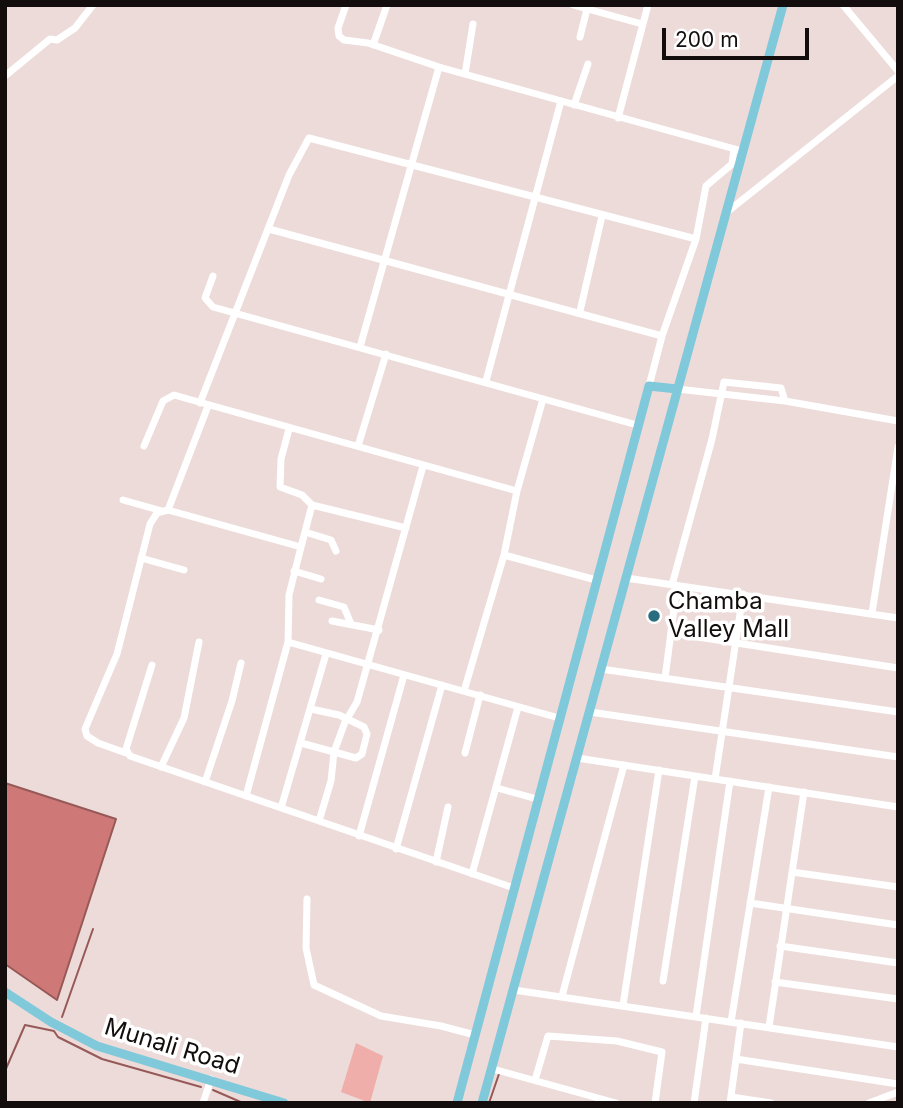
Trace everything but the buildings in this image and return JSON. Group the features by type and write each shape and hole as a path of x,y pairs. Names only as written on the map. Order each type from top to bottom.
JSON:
{"main road":[{"path":"482,1103 726,212 738,150 783,5"},
{"path":"457,1103 649,386 677,389"},
{"name":"Munali Road","path":"5,992 51,1022 97,1046 284,1103"},
{"name":"Munali Road","path":"210,1082 267,1103"}],"street":[{"path":"5,76 50,39 57,40 75,28 93,5"},
{"path":"346,5 338,27 339,36 344,40 373,45 439,67 738,150 732,164 706,186 696,239 662,336 649,386"},
{"path":"373,45 387,5"},
{"path":"573,5 642,24"},
{"path":"618,118 648,5"},
{"path":"726,212 898,73 843,5"},
{"path":"580,37 587,9"},
{"path":"465,74 472,24"},
{"path":"574,105 588,64"},
{"path":"360,347 439,67"},
{"path":"486,381 561,102"},
{"path":"165,511 269,229 301,148 309,138 696,239"},
{"path":"580,311 602,216"},
{"path":"269,229 386,258 662,336"},
{"path":"213,276 206,295 208,304 638,425"},
{"path":"358,446 386,354"},
{"path":"665,678 675,586 726,380 781,388 785,390 785,401"},
{"path":"677,389 785,401 898,422"},
{"path":"144,446 167,396 174,395 517,491"},
{"path":"464,691 504,555 517,491 543,399"},
{"path":"289,429 281,459 279,487 302,495 312,505 406,528"},
{"path":"872,613 893,509 898,447"},
{"path":"319,821 331,781 334,752 347,718 357,702 423,466"},
{"path":"123,500 301,547"},
{"path":"246,796 288,642 289,595 312,505"},
{"path":"165,511 157,513 150,523 117,654 85,729 87,736 98,743 161,767 514,888"},
{"path":"305,532 331,540 336,551"},
{"path":"504,555 596,580"},
{"path":"141,558 184,570"},
{"path":"294,571 321,579"},
{"path":"626,578 898,618"},
{"path":"715,779 743,594"},
{"path":"319,600 344,607 351,624"},
{"path":"332,621 379,630"},
{"path":"671,634 898,668"},
{"path":"161,767 184,718 199,642"},
{"path":"288,642 559,718"},
{"path":"281,808 326,654"},
{"path":"205,782 232,701 241,663"},
{"path":"127,753 152,666"},
{"path":"601,669 898,712"},
{"path":"359,836 404,675"},
{"path":"396,849 442,685"},
{"path":"465,753 480,695"},
{"path":"472,874 518,707"},
{"path":"301,743 356,758 362,754 366,730 347,718 311,709"},
{"path":"590,712 898,757"},
{"path":"577,758 898,807"},
{"path":"562,996 624,765"},
{"path":"623,1005 659,771"},
{"path":"663,981 695,776"},
{"path":"696,1016 730,781"},
{"path":"731,1022 769,787"},
{"path":"497,788 537,799"},
{"path":"769,1027 804,792"},
{"path":"436,862 448,807"},
{"path":"792,872 898,887"},
{"path":"307,899 306,948 314,985 381,1016 434,1024 475,1035"},
{"path":"750,903 898,925"},
{"path":"780,946 898,963"},
{"path":"775,982 898,999"},
{"path":"514,990 898,1047"},
{"path":"694,1103 706,1018"},
{"path":"741,1023 731,1100 771,1103"},
{"path":"535,1080 548,1036 617,1041 662,1052 655,1103"},
{"path":"736,1059 898,1084"},
{"path":"493,1069 616,1103"},
{"path":"203,1103 210,1082"},
{"path":"869,1103 898,1092"}],"shaded area":[{"path":"5,783 116,819 57,1000 5,964"},
{"path":"356,1043 383,1056 370,1103 341,1092"}],"waterway":[{"path":"62,1017 93,929"},
{"path":"5,1071 25,1025 54,1031 58,1037 102,1059 201,1087"},
{"path":"489,1103 499,1074"},
{"path":"213,1090 243,1103"}],"place":[{"name":"Chamba Valley Mall","path":"654,616"}]}
